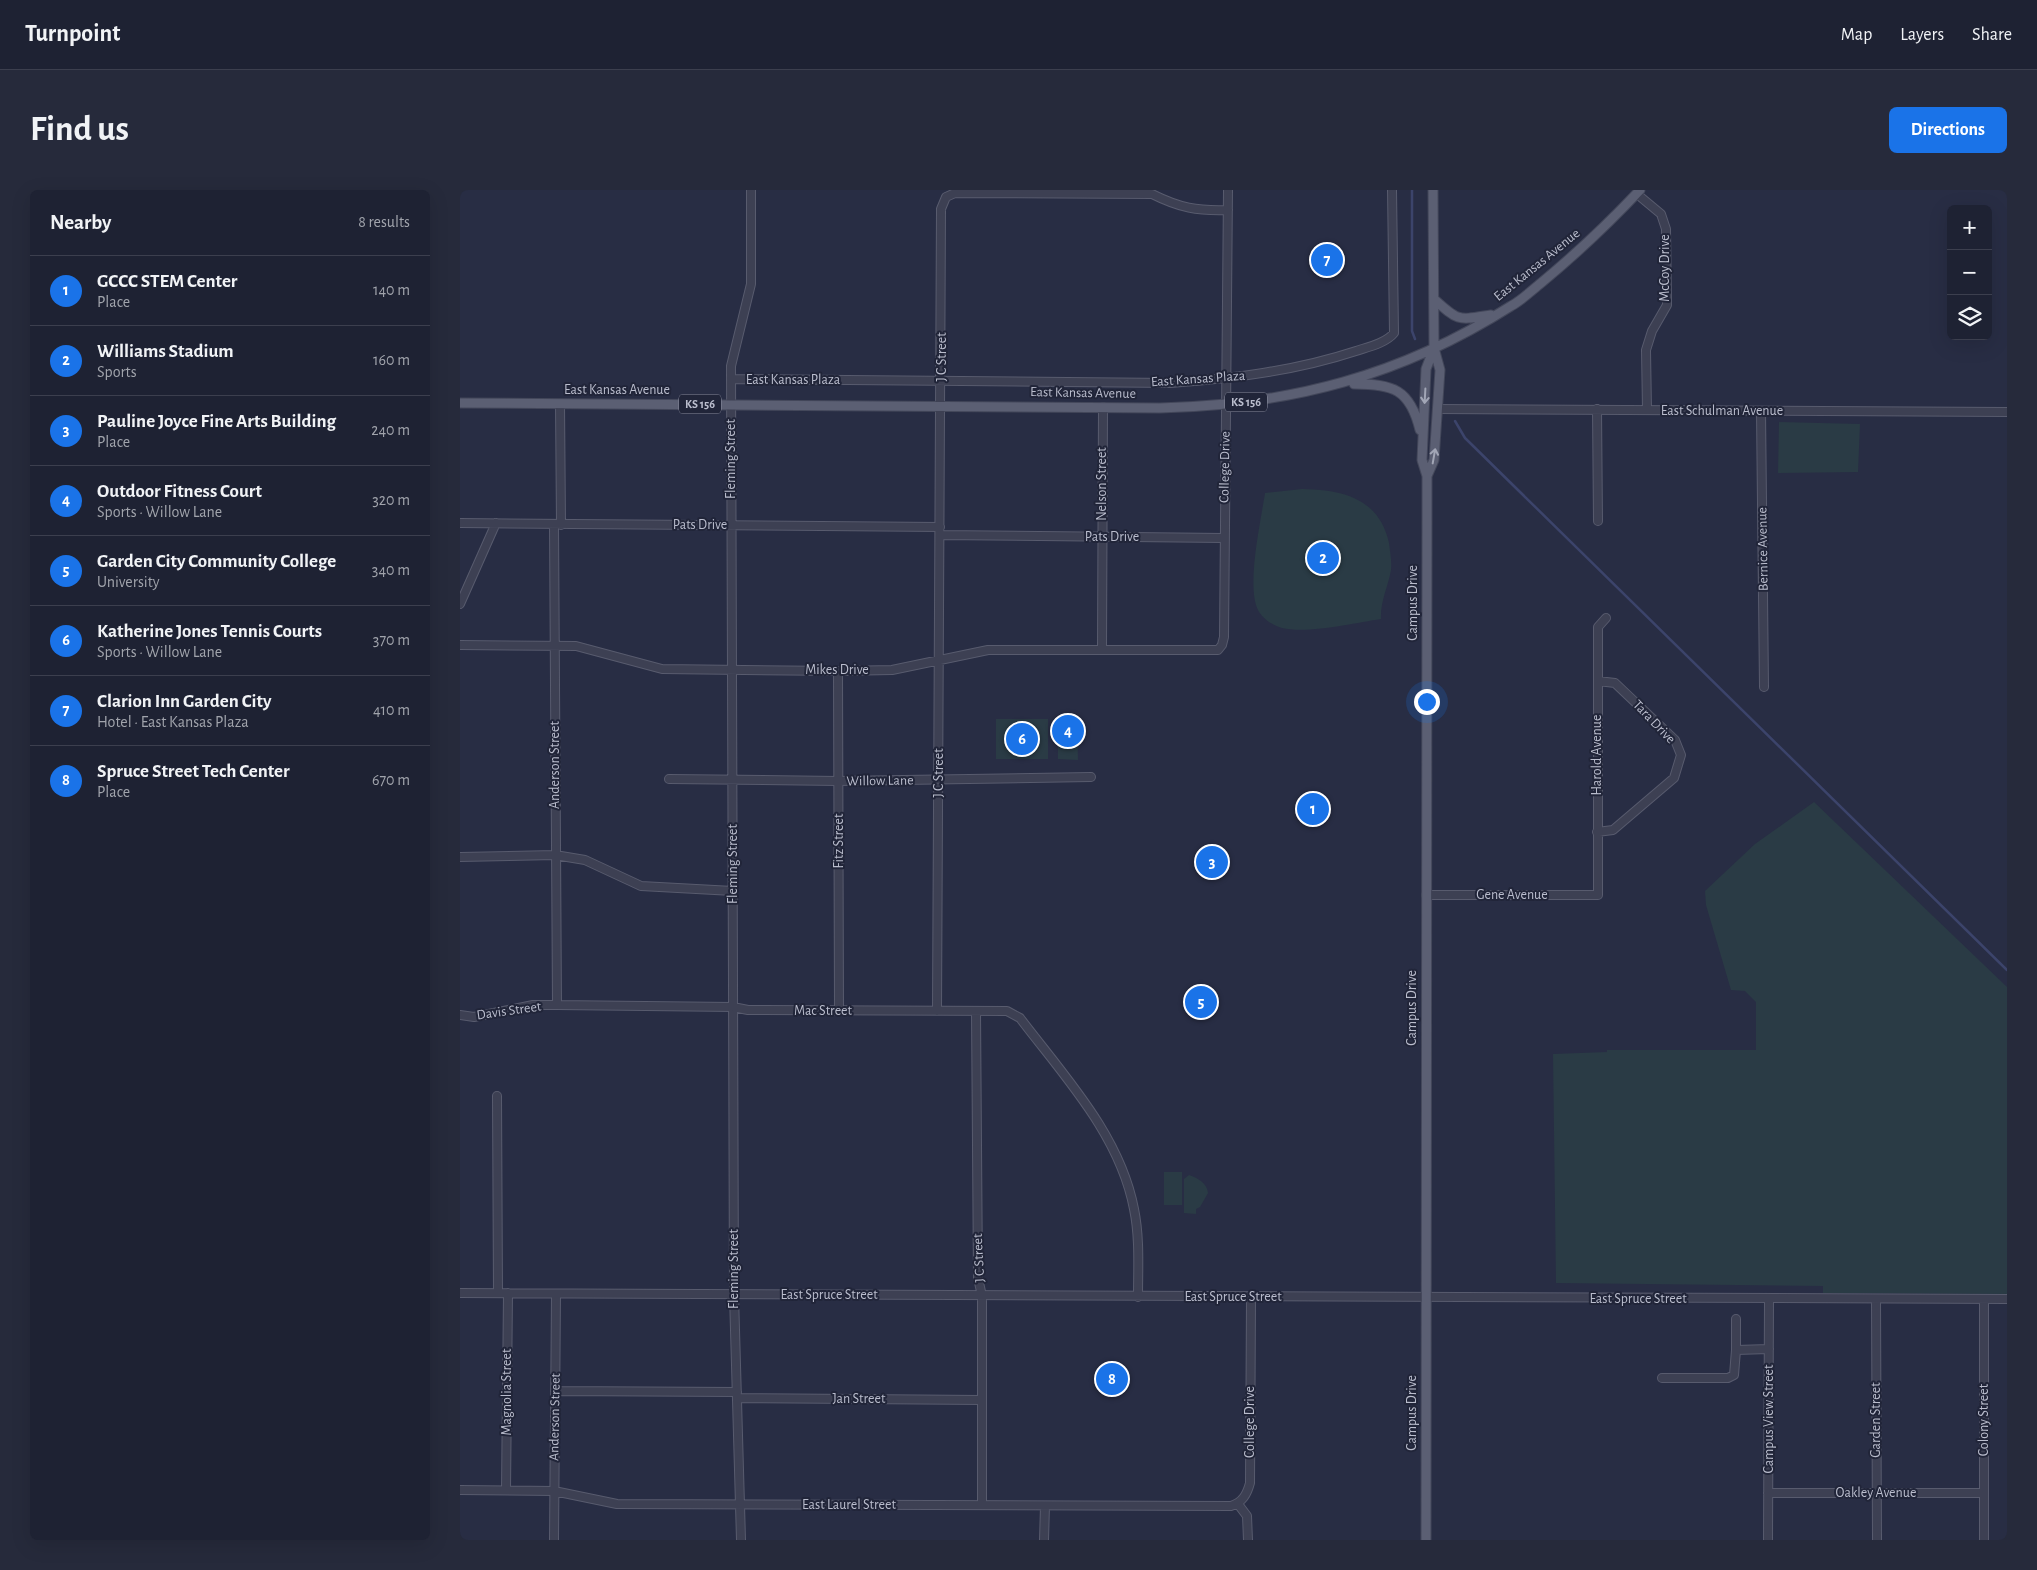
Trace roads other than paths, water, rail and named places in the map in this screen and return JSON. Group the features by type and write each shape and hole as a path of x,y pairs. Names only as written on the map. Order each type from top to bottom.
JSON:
{"main road":[{"name":"Campus Drive","path":"1427,476 1434,460 1440,370 1434,348 1433,190"},
{"name":"East Kansas Avenue","path":"460,403 1103,407 1226,405 1287,396 1359,379 1434,348 1512,306 1574,256 1639,192"},
{"path":"1434,299 1455,318 1466,319 1497,314"},
{"name":"Campus Drive","path":"1426,1540 1427,476 1422,460 1422,441 1426,369 1434,348"},
{"path":"1341,384 1383,384 1403,395 1412,406 1422,441"}],"street":[{"name":"Fleming Street","path":"741,1540 734,1295 731,366 750,284 751,190"},
{"name":"College Drive","path":"1215,651 1222,645 1224,637 1228,190"},
{"name":"East Kansas Plaza","path":"731,379 1171,383 1226,379 1288,370 1314,364 1389,338 1394,333 1392,190"},
{"path":"1097,192 1152,194 1180,207 1199,211 1228,210"},
{"name":"J C Street","path":"937,1011 942,380 941,209 946,198 955,193 1097,192"},
{"name":"McCoy Drive","path":"1639,192 1660,214 1666,229 1667,305 1652,331 1646,350 1647,410"},
{"name":"Anderson Street","path":"557,1005 554,645 560,404"},
{"name":"Nelson Street","path":"1102,650 1103,407"},
{"name":"East Schulman Avenue","path":"1437,409 2007,412"},
{"path":"1598,409 1598,521"},
{"name":"Bernice Avenue","path":"1761,411 1764,687"},
{"name":"Pats Drive","path":"460,523 940,527"},
{"path":"460,604 496,523"},
{"name":"Pats Drive","path":"940,536 1224,538"},
{"name":"Harold Avenue","path":"1598,895 1598,627 1606,618"},
{"name":"Mikes Drive","path":"460,645 576,646 662,669 838,671 892,670 988,650 1215,651"},
{"name":"Fitz Street","path":"838,671 839,1011"},
{"name":"Tara Drive","path":"1597,832 1613,830 1674,778 1682,755 1675,740 1615,683 1598,681"},
{"name":"Willow Lane","path":"670,779 838,781 1092,777"},
{"path":"460,857 555,855 585,860 641,886 733,891"},
{"name":"Gene Avenue","path":"1426,895 1598,895"},
{"name":"Mac Street","path":"557,1005 733,1007 748,1010 1008,1011 1020,1018 1078,1092 1106,1136 1126,1178 1137,1224 1138,1297"},
{"name":"Davis Street","path":"460,1015 474,1017 533,1006 557,1005"},
{"name":"J C Street","path":"976,1011 978,1278 982,1296 982,1505"},
{"path":"497,1096 498,1293"},
{"name":"East Spruce Street","path":"460,1293 1251,1298 2007,1299"},
{"name":"Magnolia Street","path":"506,1490 508,1293"},
{"name":"Anderson Street","path":"554,1540 556,1294"},
{"name":"College Drive","path":"1238,1504 1246,1495 1250,1483 1251,1298"},
{"name":"Campus View Street","path":"1768,1540 1769,1299"},
{"name":"Garden Street","path":"1876,1299 1876,1540"},
{"name":"Colony Street","path":"1984,1299 1984,1540"},
{"path":"1662,1378 1728,1378 1734,1374 1736,1370 1736,1319"},
{"path":"1736,1350 1769,1349"},
{"name":"Jan Street","path":"556,1392 982,1400"},
{"name":"East Laurel Street","path":"460,1490 554,1491 617,1504 1224,1507 1238,1504"},
{"name":"Oakley Avenue","path":"1768,1492 1984,1493"},
{"path":"1238,1504 1247,1516 1248,1540"},
{"path":"1044,1540 1045,1506"}],"waterway":[{"path":"1412,190 1412,331 1415,339"},
{"path":"1455,421 1465,438 2007,970"}],"place":[{"name":"Clarion Inn Garden City","path":"1327,260"},
{"name":"Williams Stadium","path":"1323,558"},
{"name":"Outdoor Fitness Court","path":"1068,731"},
{"name":"Katherine Jones Tennis Courts","path":"1022,739"},
{"name":"GCCC STEM Center","path":"1313,809"},
{"name":"Pauline Joyce Fine Arts Building","path":"1212,862"},
{"name":"Garden City Community College","path":"1201,1002"},
{"name":"Spruce Street Tech Center","path":"1112,1379"}]}
